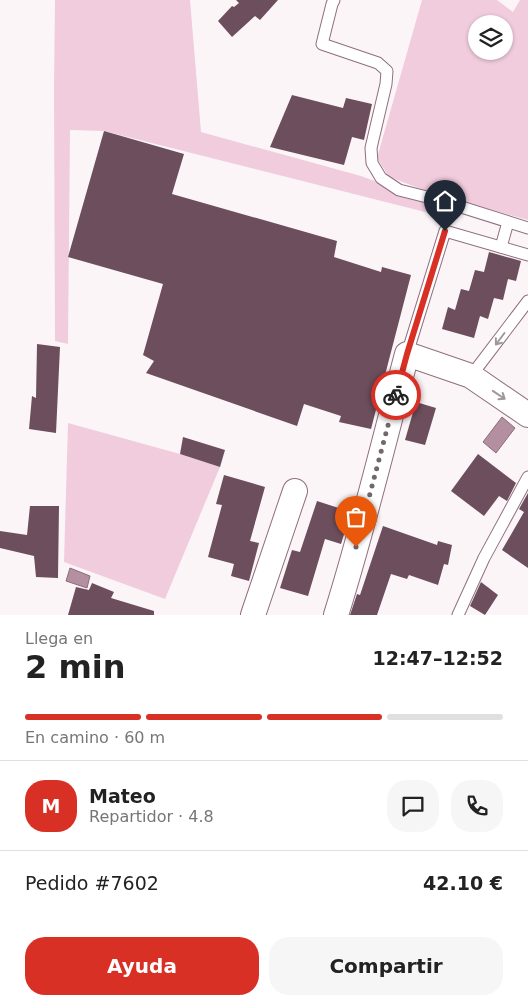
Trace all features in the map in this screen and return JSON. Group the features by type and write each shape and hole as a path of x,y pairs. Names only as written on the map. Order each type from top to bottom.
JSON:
{"street":[{"path":"336,615 346,584 407,354 471,376 528,415"},
{"path":"253,615 295,491"}],"lane":[{"path":"334,0 322,44 378,63 387,71 386,84 371,148 372,163 381,178 400,190 439,200 528,228"},
{"path":"501,248 508,222"},
{"path":"407,354 445,231 528,255"},
{"path":"471,376 528,302"},
{"path":"458,615 484,558 528,477"}],"shaded area":[{"path":"55,0 190,0 201,132 361,176 431,202 429,213 104,131 70,130 68,344 55,341"},
{"path":"422,0 497,0 513,12 520,0 528,0 528,220 432,193 389,177 377,158"},
{"path":"502,417 515,428 496,453 483,442"},
{"path":"68,423 220,467 165,599 64,562"},
{"path":"70,568 90,576 87,588 66,581"}],"building":[{"path":"236,0 278,0 260,20 255,16 232,37 218,21 232,6 234,7 239,3"},
{"path":"292,95 343,108 346,98 372,104 364,140 352,137 344,165 270,147"},
{"path":"104,131 184,154 172,194 337,241 334,257 381,272 382,267 411,275 371,429 339,422 341,416 304,404 297,426 146,373 154,361 143,355 163,284 68,257"},
{"path":"489,252 521,261 516,281 508,279 503,300 494,298 488,319 480,316 474,338 442,329 448,307 455,310 461,289 469,291 475,270 484,272"},
{"path":"37,344 60,347 56,433 29,429 32,396 36,398"},
{"path":"416,402 436,408 425,445 405,440"},
{"path":"183,437 225,450 220,467 180,454"},
{"path":"478,454 516,483 507,501 499,496 484,516 451,491"},
{"path":"224,475 265,487 250,541 259,543 249,581 231,576 234,564 208,557 222,505 216,504"},
{"path":"528,493 528,568 502,550 524,512 519,509"},
{"path":"317,501 351,512 341,544 325,539 308,596 280,588 292,550 300,552"},
{"path":"30,506 59,506 58,578 36,577 34,556 0,548 0,531 27,535"},
{"path":"383,526 437,545 438,541 452,545 448,565 444,564 438,585 409,575 407,579 391,574 377,615 350,615 357,594 360,595"},
{"path":"481,582 498,595 485,615 470,606"},
{"path":"92,583 114,592 111,598 154,611 154,615 68,615 76,587 89,590"}],"way so far":[{"path":"356,547 396,395"}],"route":[{"path":"396,395 445,231"}]}
